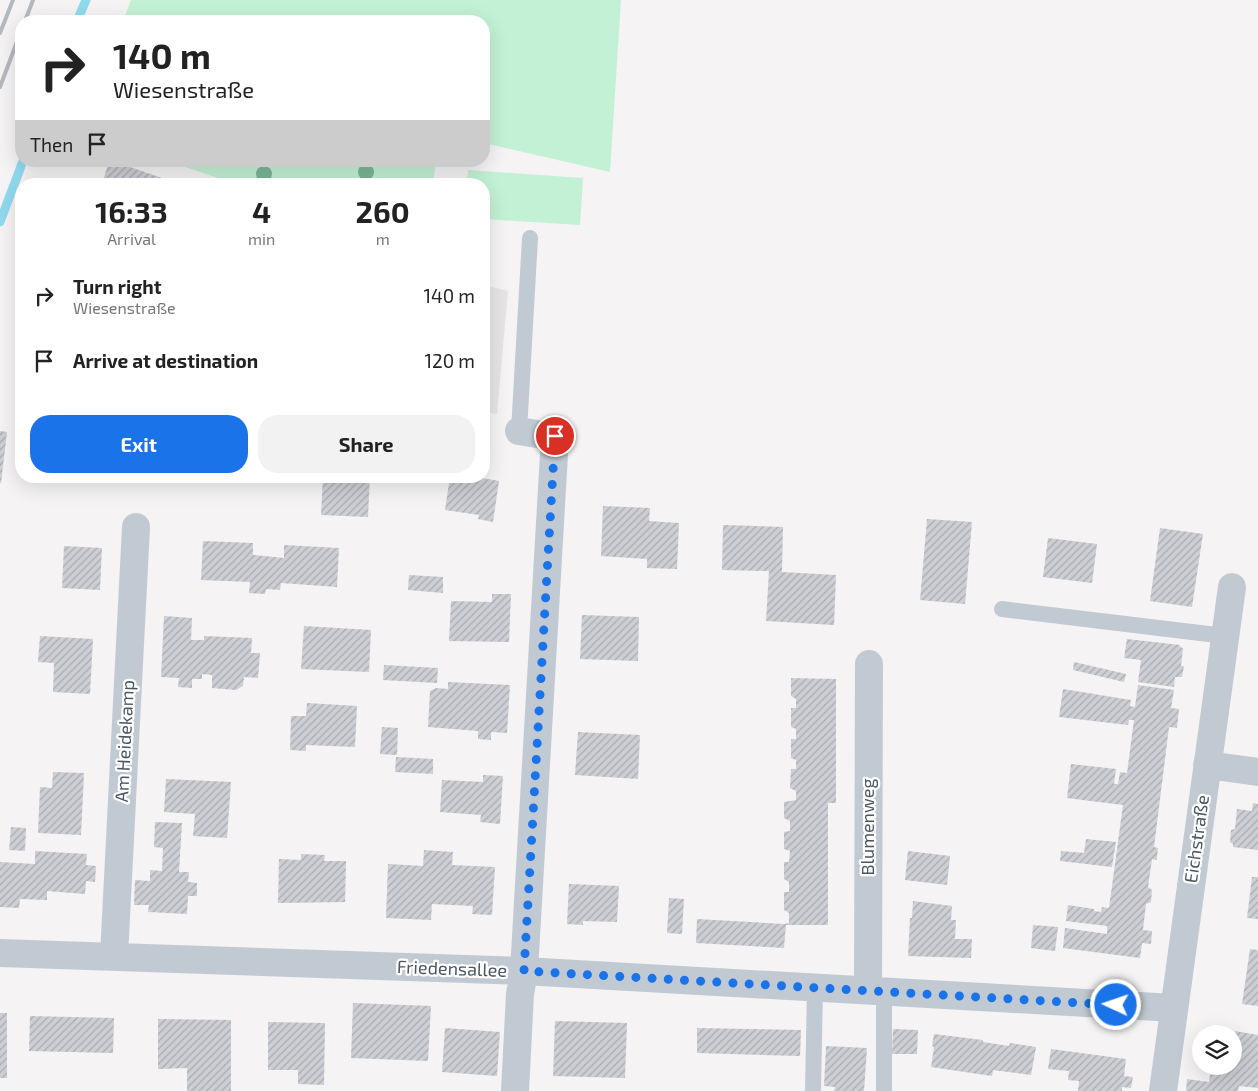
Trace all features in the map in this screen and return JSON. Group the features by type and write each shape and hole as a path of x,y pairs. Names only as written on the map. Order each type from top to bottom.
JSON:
{"street":[{"path":"515,1091 520,994 524,971 555,436 519,431"},
{"name":"Am Heidekamp","path":"114,956 136,526"},
{"name":"Eichstraße","path":"1164,1091 1232,587"},
{"name":"Blumenweg","path":"869,664 876,991"},
{"path":"1207,765 1258,772"},
{"name":"Friedensallee","path":"0,953 524,971 1174,1008"}],"lane":[{"path":"519,431 530,238"},
{"path":"1002,609 1225,636"},
{"path":"813,1091 815,988"},
{"path":"876,991 884,1091"}],"shaded area":[{"path":"490,286 508,291 497,414 490,413"}],"green space":[{"path":"131,0 621,0 610,172 490,144 490,15 125,15"},
{"path":"185,167 435,167 434,178 218,178"},
{"path":"468,170 583,178 580,225 490,219 490,178 467,178"}],"building":[{"path":"107,167 130,167 162,178 104,178"},
{"path":"0,431 7,432 1,483 0,483"},
{"path":"490,479 499,481 493,522 478,519 479,515 445,510 449,483 490,483"},
{"path":"323,483 370,483 368,517 321,515"},
{"path":"603,506 650,508 649,521 679,523 677,569 647,568 647,559 601,556"},
{"path":"927,519 972,522 965,604 920,600"},
{"path":"723,525 783,527 782,572 836,575 834,625 766,621 769,571 722,570"},
{"path":"1160,528 1203,534 1192,607 1150,601"},
{"path":"1048,538 1097,544 1092,583 1043,577"},
{"path":"203,541 253,543 253,555 284,558 284,545 339,548 337,587 281,583 280,590 266,589 265,594 249,593 250,582 201,580"},
{"path":"64,546 102,548 100,590 62,588"},
{"path":"409,575 443,577 443,593 408,590"},
{"path":"492,594 511,594 509,642 449,641 451,601 492,602"},
{"path":"582,615 639,617 638,661 580,659"},
{"path":"164,616 192,618 191,640 204,640 204,636 252,638 251,653 260,653 258,678 244,677 243,686 236,690 212,688 212,675 202,674 202,679 192,679 192,688 178,687 179,678 161,677"},
{"path":"304,626 371,630 369,672 301,669"},
{"path":"40,636 93,639 90,694 53,692 54,663 38,662"},
{"path":"1127,639 1180,645 1183,648 1181,666 1184,666 1182,677 1175,677 1174,687 1138,682 1141,660 1124,658"},
{"path":"1074,662 1126,674 1124,682 1073,670"},
{"path":"384,665 438,668 437,683 383,680"},
{"path":"791,678 836,679 836,803 828,803 828,925 786,925 784,948 696,943 697,919 789,923 789,913 784,910 784,892 789,892 789,882 784,879 784,862 789,862 790,851 784,849 784,832 790,831 790,821 784,818 784,802 796,800 796,791 790,788 791,769 796,769 796,760 791,758 791,739 796,739 796,729 791,727 791,708 796,708 796,699 791,696"},
{"path":"448,682 510,685 507,733 491,732 491,740 478,739 478,731 428,727 430,691 436,688 448,689"},
{"path":"1138,685 1174,690 1171,708 1179,709 1177,728 1169,727 1154,847 1158,848 1157,860 1152,859 1148,887 1152,890 1151,902 1146,904 1143,930 1152,931 1151,944 1142,943 1140,958 1063,948 1065,928 1107,934 1107,926 1066,921 1068,905 1101,912 1102,907 1109,908 1123,805 1067,798 1071,764 1116,769 1114,784 1118,784 1120,772 1127,773 1134,720 1129,720 1128,725 1059,717 1063,689 1131,700 1130,706 1135,707"},
{"path":"307,703 357,706 355,747 306,745 306,751 290,750 291,716 306,716"},
{"path":"382,727 398,728 397,755 380,754"},
{"path":"578,732 640,735 638,779 575,775"},
{"path":"396,757 433,759 433,774 395,772"},
{"path":"53,772 84,773 81,835 38,833 40,787 52,788"},
{"path":"483,775 503,776 500,824 480,822 481,815 440,812 442,780 483,782"},
{"path":"166,779 231,782 227,838 193,836 195,814 164,812"},
{"path":"1253,803 1258,804 1258,850 1233,847 1233,844 1230,842 1231,830 1235,829 1237,809 1252,811"},
{"path":"155,822 182,823 179,872 189,872 188,882 197,883 197,896 188,896 187,914 148,912 149,905 134,905 135,880 150,881 150,870 162,871 163,848 154,847"},
{"path":"11,827 26,828 25,851 9,850"},
{"path":"1086,839 1116,842 1112,867 1060,861 1061,851 1084,853"},
{"path":"424,850 453,852 452,865 495,867 492,915 472,914 473,906 432,904 431,920 386,918 388,864 423,866"},
{"path":"35,851 87,854 86,865 96,866 95,882 86,881 85,894 47,891 47,900 20,899 19,908 0,907 0,862 35,864"},
{"path":"908,851 950,856 947,885 905,880"},
{"path":"301,854 325,855 324,861 346,861 345,902 278,903 279,859 301,860"},
{"path":"1252,877 1258,877 1258,919 1247,918"},
{"path":"569,884 619,886 617,922 583,921 583,925 567,924"},
{"path":"669,898 684,899 682,934 667,933"},
{"path":"913,901 952,906 951,920 956,920 955,939 972,939 971,958 908,956"},
{"path":"1033,925 1058,927 1055,951 1031,948"},
{"path":"1250,949 1258,950 1258,1006 1242,1004"},
{"path":"353,1003 431,1006 428,1061 351,1058"},
{"path":"0,1013 7,1013 7,1078 0,1078"},
{"path":"30,1016 114,1018 113,1053 29,1051"},
{"path":"158,1019 231,1020 231,1091 187,1091 187,1068 158,1069"},
{"path":"555,1021 627,1023 625,1078 553,1076"},
{"path":"268,1022 325,1023 324,1085 298,1084 298,1070 268,1070"},
{"path":"445,1028 500,1032 497,1076 442,1072"},
{"path":"697,1028 801,1030 800,1056 697,1053"},
{"path":"893,1029 918,1030 917,1054 892,1054"},
{"path":"1242,1032 1258,1035 1258,1088 1239,1086 1238,1091 1186,1091 1187,1079 1209,1082 1210,1075 1242,1075"},
{"path":"934,1034 983,1040 983,1042 1009,1046 1010,1043 1036,1047 1031,1075 993,1070 992,1076 931,1067"},
{"path":"826,1046 867,1048 864,1091 834,1091 835,1087 824,1086"},
{"path":"1051,1049 1126,1059 1124,1076 1133,1077 1131,1088 1122,1087 1122,1091 1078,1091 1079,1081 1068,1080 1069,1071 1048,1069"}],"waterway":[{"path":"80,15 86,0"},
{"path":"17,178 21,167"},
{"path":"0,222 15,182"}],"railway":[{"path":"0,33 13,0"},
{"path":"27,15 33,0"},
{"path":"0,87 15,47"}],"route":[{"path":"555,436 524,971 1116,1005"}]}
